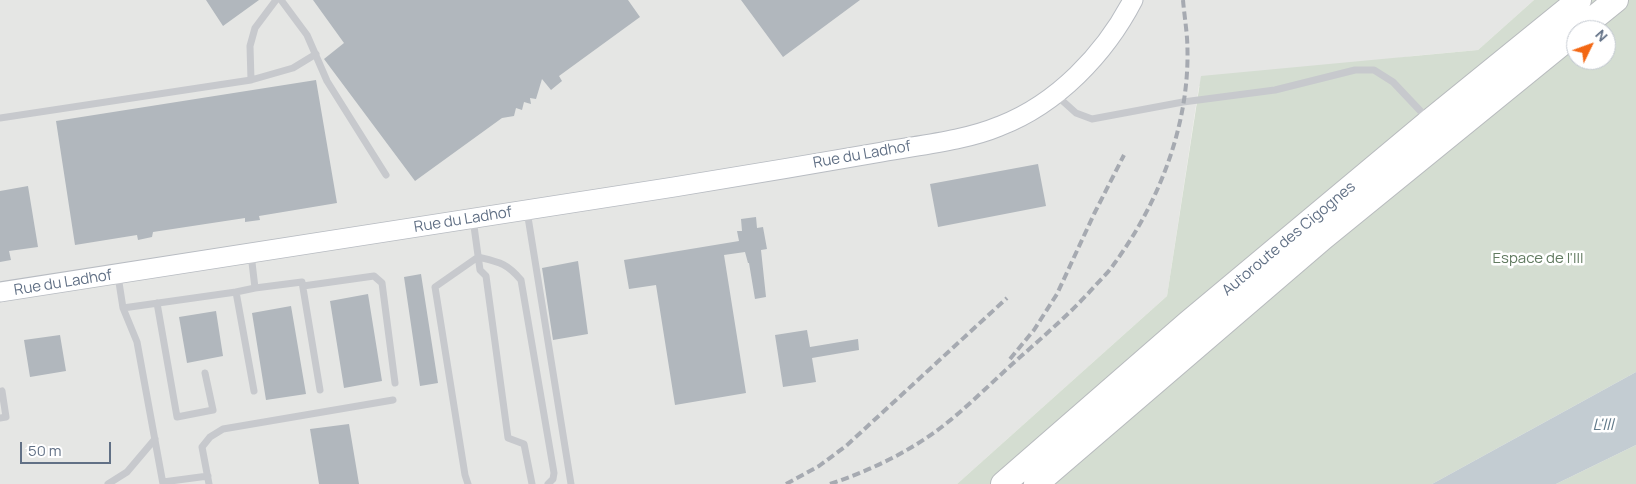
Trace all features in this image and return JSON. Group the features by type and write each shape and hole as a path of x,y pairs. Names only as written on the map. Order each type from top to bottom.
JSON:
{"highway":[{"name":"Autoroute des Cigognes","path":"1003,484 1188,323 1430,121 1579,0"},
{"name":"Autoroute des Cigognes","path":"1591,20 1616,0"},
{"name":"Autoroute des Cigognes","path":"1036,484 1317,243 1566,40"}],"main road":[{"name":"Rue du Ladhof","path":"925,144 957,135 996,119 1046,87 1076,60 1092,42 1120,0"},
{"name":"Rue du Ladhof","path":"0,292 761,173 954,139 1000,126 1036,108 1055,94 1079,74 1098,54 1116,29 1132,0"}],"lane":[{"path":"251,80 250,46 255,28 276,0"},
{"path":"281,0 306,35 327,80 386,175"},
{"path":"0,118 251,80 293,68 316,54"},
{"path":"1055,94 1076,113 1092,119 1183,102 1274,90 1355,70 1374,70 1393,82 1430,121"},
{"path":"527,210 571,484"},
{"path":"473,218 480,270 486,276 508,438 524,444 532,484"},
{"path":"251,253 255,288"},
{"path":"468,484 464,475 435,287 478,257 502,262 512,269 521,280 554,473 553,479 548,484"},
{"path":"118,274 123,308 137,342 163,483 208,480 202,448 210,437 223,430 393,400"},
{"path":"302,286 374,276 382,283 395,383"},
{"path":"123,308 302,282 320,390"},
{"path":"236,292 254,390"},
{"path":"157,304 177,416 213,410 205,373"},
{"path":"0,392 2,391 6,417 0,418"},
{"path":"108,484 127,472 155,439"}],"shaded area":[{"path":"0,0 1534,0 1478,50 1413,56 1199,86 1167,296 957,484 0,484"}],"green space":[{"name":"Espace de l'Ill","path":"1534,0 1636,0 1636,372 1432,484 957,484 1167,296 1201,76 1478,50"},
{"path":"1636,445 1636,484 1556,484"}],"water":[{"name":"L'Ill","path":"1636,372 1636,445 1556,484 1432,484"}],"building":[{"path":"206,0 259,0 223,26"},
{"path":"313,0 628,0 640,17 559,76 562,81 551,90 542,79 536,99 530,98 531,104 524,102 522,110 516,108 514,116 502,118 415,181 324,59 344,43"},
{"path":"741,0 860,0 783,57"},
{"path":"316,80 337,203 259,216 260,220 245,222 245,218 153,232 152,237 138,240 137,235 75,245 56,121"},
{"path":"1038,164 1046,206 938,227 930,184"},
{"path":"28,186 38,247 9,251 11,260 0,262 0,191"},
{"path":"756,217 757,228 763,227 767,249 761,250 766,297 755,299 749,263 745,252 724,255 746,393 675,405 656,285 629,289 624,260 739,241 737,231 742,231 741,219"},
{"path":"578,261 588,334 553,340 542,268"},
{"path":"421,274 438,383 420,386 404,277"},
{"path":"368,294 382,381 344,388 330,301"},
{"path":"291,306 306,394 266,400 252,313"},
{"path":"216,311 223,356 187,363 179,317"},
{"path":"807,330 810,347 858,339 859,350 812,358 816,382 783,387 775,335"},
{"path":"60,335 66,371 30,377 24,340"},
{"path":"349,424 359,484 319,484 310,429"}],"railway":[{"path":"830,484 871,468 897,455 945,425 1063,318 1112,267 1146,213 1170,157 1178,128 1187,68 1187,38 1183,0"},
{"path":"1010,359 1034,330 1057,294 1124,155"},
{"path":"786,484 819,466 846,446 1007,298"}]}
